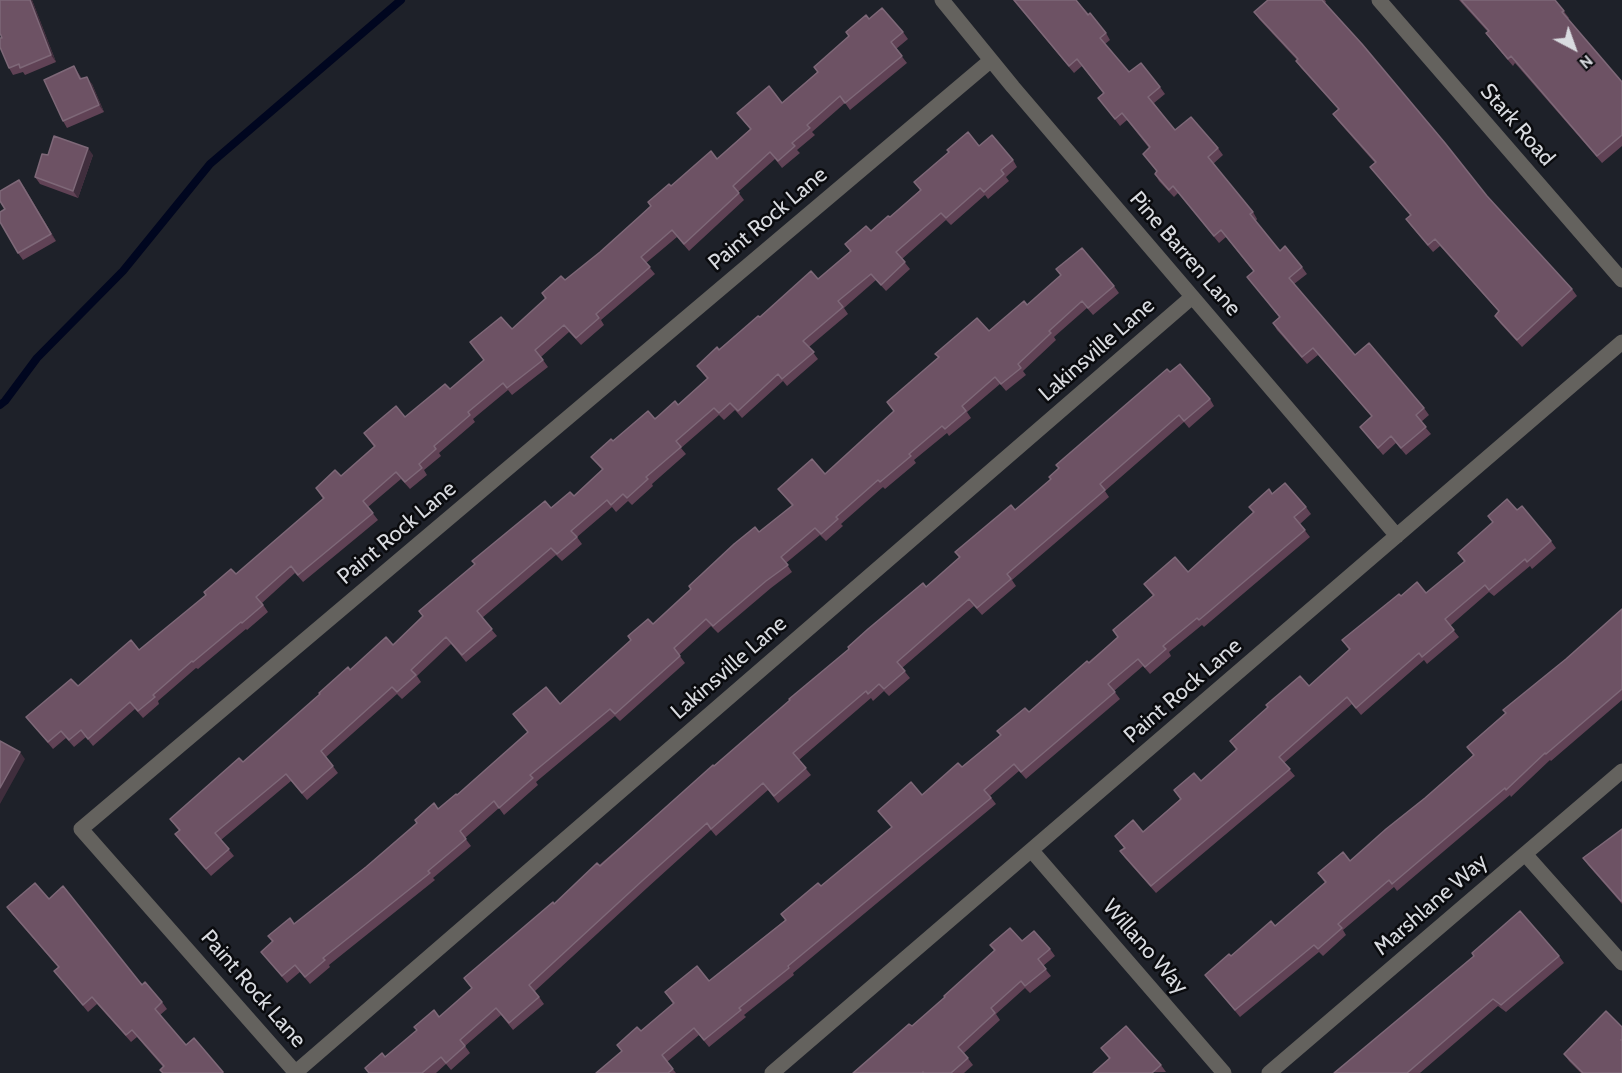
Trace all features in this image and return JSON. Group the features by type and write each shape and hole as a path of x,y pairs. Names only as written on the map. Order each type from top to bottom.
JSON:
{"street":[{"name":"Pine Barren Lane","path":"942,0 990,61 1397,536"},
{"name":"Stark Road","path":"1379,0 1622,280"},
{"name":"Paint Rock Lane","path":"296,1073 81,829 990,61"},
{"name":"Lakinsville Lane","path":"296,1073 1192,297"},
{"name":"Paint Rock Lane","path":"772,1073 1622,342"},
{"name":"Marshlane Way","path":"1269,1073 1622,771"},
{"name":"Willano Way","path":"1032,851 1224,1073"},
{"path":"1525,854 1622,963"}],"building":[{"path":"0,0 30,0 51,55 20,68 19,64 9,68 0,47 0,38 2,38"},
{"path":"1014,0 1076,0 1106,33 1100,38 1129,72 1141,63 1160,87 1148,97 1175,130 1191,117 1218,148 1208,157 1253,212 1250,214 1280,251 1285,246 1302,267 1289,278 1355,355 1369,343 1424,408 1416,415 1426,427 1401,448 1391,436 1378,448 1360,427 1372,416 1313,348 1302,357 1273,323 1280,317 1247,277 1254,271 1221,230 1214,236 1173,186 1169,190 1155,174 1157,171 1143,154 1150,147 1122,113 1115,119 1098,98 1104,93 1077,59 1069,66"},
{"path":"1268,0 1322,0 1362,44 1487,196 1572,289 1517,340 1495,316 1499,311 1435,239 1428,245 1406,219 1411,215 1370,167 1376,162 1333,114 1339,109 1296,61 1298,59 1254,12"},
{"path":"1461,0 1555,0 1564,11 1562,12 1622,82 1622,135 1597,156 1511,56 1508,59 1486,33 1489,31"},
{"path":"882,8 903,32 891,42 902,56 845,103 840,96 807,125 810,128 792,143 795,146 778,161 770,152 733,186 739,193 684,244 672,230 641,257 650,267 596,314 599,318 576,338 564,325 535,350 543,360 507,388 503,383 468,412 470,415 434,446 436,449 419,464 422,468 405,482 396,472 363,501 373,513 298,575 291,566 256,597 263,605 192,661 153,695 155,697 138,711 130,702 88,739 81,730 69,740 61,731 48,742 26,717 71,679 78,686 131,640 139,650 206,595 204,592 231,569 236,574 324,498 316,488 335,470 341,476 375,446 364,433 396,406 405,417 445,384 450,389 484,360 470,342 501,317 512,329 546,298 542,293 561,276 565,280 600,252 651,206 648,202 669,184 671,186 711,151 717,159 751,129 737,113 769,86 782,103 818,72 814,67 849,36 846,32 866,15 869,19"},
{"path":"74,66 80,79 87,77 99,105 63,121 44,80"},
{"path":"968,132 979,146 992,135 1013,160 1001,170 1004,174 984,192 980,188 946,218 941,213 896,252 905,262 881,285 871,274 838,301 843,307 803,341 814,352 782,379 778,374 738,411 730,403 719,413 714,408 676,441 681,447 646,477 648,479 627,498 623,494 611,505 607,500 571,531 577,537 557,554 551,548 477,611 492,629 462,655 446,637 411,670 416,675 397,692 392,687 321,751 333,766 302,793 286,774 215,833 229,849 206,869 175,834 180,830 170,819 239,758 243,762 348,667 350,670 386,637 393,645 423,616 419,611 475,564 472,561 545,501 551,508 570,492 574,496 603,469 591,457 648,411 655,419 675,401 678,405 708,378 697,366 717,347 719,350 758,316 760,317 811,271 818,279 851,251 845,244 866,226 871,231 921,190 914,182"},
{"path":"54,136 88,148 73,191 35,177 42,154 48,155"},
{"path":"19,180 51,234 18,253 0,222 0,212 5,209 0,201 0,191"},
{"path":"1082,248 1114,286 1088,308 1082,301 1018,364 1021,368 1001,384 995,377 962,406 966,411 945,429 942,426 909,454 911,456 880,482 878,480 836,517 838,519 821,534 815,528 781,557 788,565 713,626 706,619 674,648 680,656 615,714 610,709 530,775 533,778 499,808 494,801 460,831 466,839 428,871 430,873 323,958 325,960 305,977 295,965 282,976 261,952 273,941 268,936 290,918 294,924 417,823 415,820 434,803 438,809 457,795 528,732 513,714 546,687 560,704 631,640 628,636 648,619 653,624 691,589 689,586 734,544 755,527 759,532 793,505 778,489 812,459 825,474 894,411 887,402 939,357 935,354 977,318 989,331 1024,301 1027,305 1061,275 1056,269"},
{"path":"1180,364 1210,399 1184,421 1179,415 1100,484 1105,490 1007,574 1011,579 977,608 969,599 897,662 905,671 884,689 879,684 868,694 866,691 793,753 806,768 774,796 763,783 711,829 707,823 529,985 539,997 509,1023 496,1008 460,1040 465,1046 446,1063 441,1057 422,1073 369,1073 365,1068 382,1053 385,1057 417,1030 414,1027 434,1010 439,1017 472,988 464,978 553,902 554,904 597,863 600,866 713,765 849,649 848,647 868,629 923,583 926,587 960,557 955,552 1011,505 1015,510 1051,479 1049,477 1059,468 1056,465 1167,369 1170,372"},
{"path":"1285,483 1306,507 1294,517 1305,530 1199,620 1197,618 1163,646 1166,649 1145,667 1138,659 1108,684 1115,692 1021,772 1014,764 984,790 991,798 788,966 789,968 739,1008 741,1010 704,1040 694,1028 662,1055 673,1069 668,1073 596,1073 622,1051 617,1045 637,1027 641,1031 674,1003 665,992 697,966 709,981 786,920 781,914 818,883 821,886 892,827 878,811 911,782 922,795 958,763 962,767 1001,735 997,731 1025,708 1029,712 1118,637 1113,630 1154,595 1144,584 1175,557 1188,572 1254,512 1249,507 1269,489 1272,494"},
{"path":"1507,499 1517,510 1522,506 1551,541 1527,562 1525,559 1489,590 1485,585 1445,619 1454,630 1422,657 1419,653 1356,708 1347,697 1279,757 1290,769 1151,886 1120,851 1125,848 1115,836 1133,820 1143,832 1181,799 1174,790 1194,773 1201,781 1237,749 1230,741 1268,707 1266,705 1300,676 1309,686 1350,649 1342,640 1399,594 1401,596 1417,582 1426,593 1465,561 1458,553 1493,522 1488,516"},
{"path":"1622,609 1622,689 1545,753 1506,790 1505,788 1392,884 1389,880 1338,924 1342,928 1318,949 1314,945 1235,1010 1205,975 1271,921 1275,926 1326,882 1318,873 1343,852 1350,861 1474,755 1467,747 1506,713 1503,710 1566,659"},
{"path":"0,741 20,752 0,788"},
{"path":"1622,829 1622,901 1621,901 1583,858"},
{"path":"35,883 49,899 63,886 142,985 145,982 162,1002 155,1009 186,1045 194,1038 222,1073 163,1073 160,1070 164,1066 132,1030 126,1035 92,997 83,1005 54,971 59,967 7,907"},
{"path":"1520,911 1559,956 1501,1005 1493,999 1407,1073 1334,1073 1474,956 1472,953"},
{"path":"1010,928 1022,941 1034,931 1050,949 1038,959 1046,969 1025,986 1021,981 991,1008 995,1013 958,1047 968,1058 951,1073 853,1073 909,1024 912,1026 945,997 995,950 990,945"},
{"path":"1606,1011 1622,1027 1622,1073 1583,1073 1564,1054"},
{"path":"1126,1026 1161,1065 1152,1073 1093,1073 1110,1058 1101,1048"}],"waterway":[{"path":"0,405 37,358 123,271 210,164 401,0"}]}
